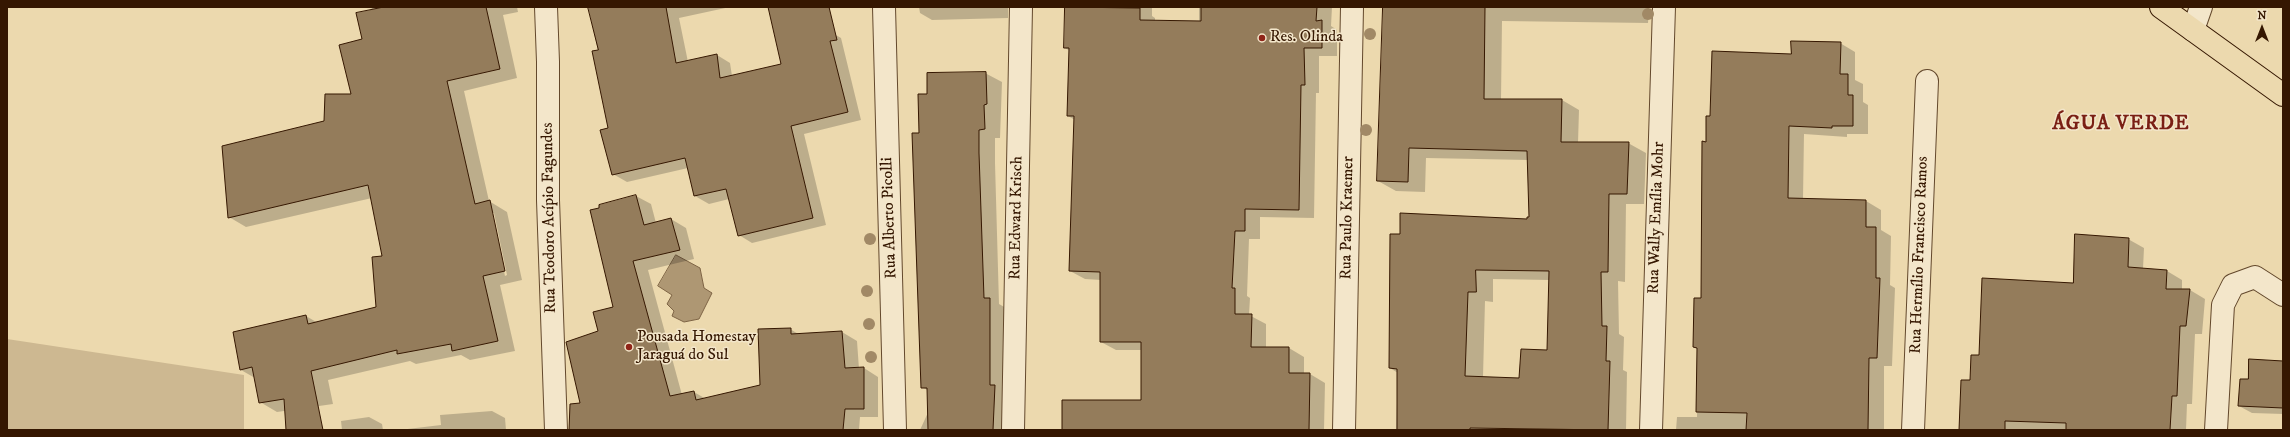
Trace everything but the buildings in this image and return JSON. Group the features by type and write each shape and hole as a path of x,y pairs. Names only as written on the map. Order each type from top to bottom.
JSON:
{"highway":[{"path":"2161,7 2283,95"}],"street":[{"name":"Rua Teodoro Acípio Fagundes","path":"546,7 548,62 548,200 556,430"},
{"name":"Rua Alberto Picolli","path":"884,7 895,430"},
{"name":"Rua Edward Krisch","path":"1013,430 1021,7"},
{"name":"Rua Paulo Kraemer","path":"1344,430 1352,7"},
{"name":"Rua Wally Emília Mohr","path":"1651,430 1664,7"},
{"path":"2193,30 2201,7"},
{"name":"Rua Hermílio Francisco Ramos","path":"1914,430 1927,81"},
{"path":"2216,430 2223,305 2233,285 2255,277 2283,295"}],"shaded area":[{"path":"676,255 700,268 704,288 712,293 699,319 684,322 672,316 674,311 667,304 672,295 658,286"},
{"path":"7,339 244,375 244,430 7,430"}],"place":[{"name":"Res. Olinda","path":"1262,38"},
{"name":"Pousada Homestay Jaraguá do Sul","path":"629,347"}],"district":[{"name":"ÁGUA VERDE","path":"2121,125"}]}
